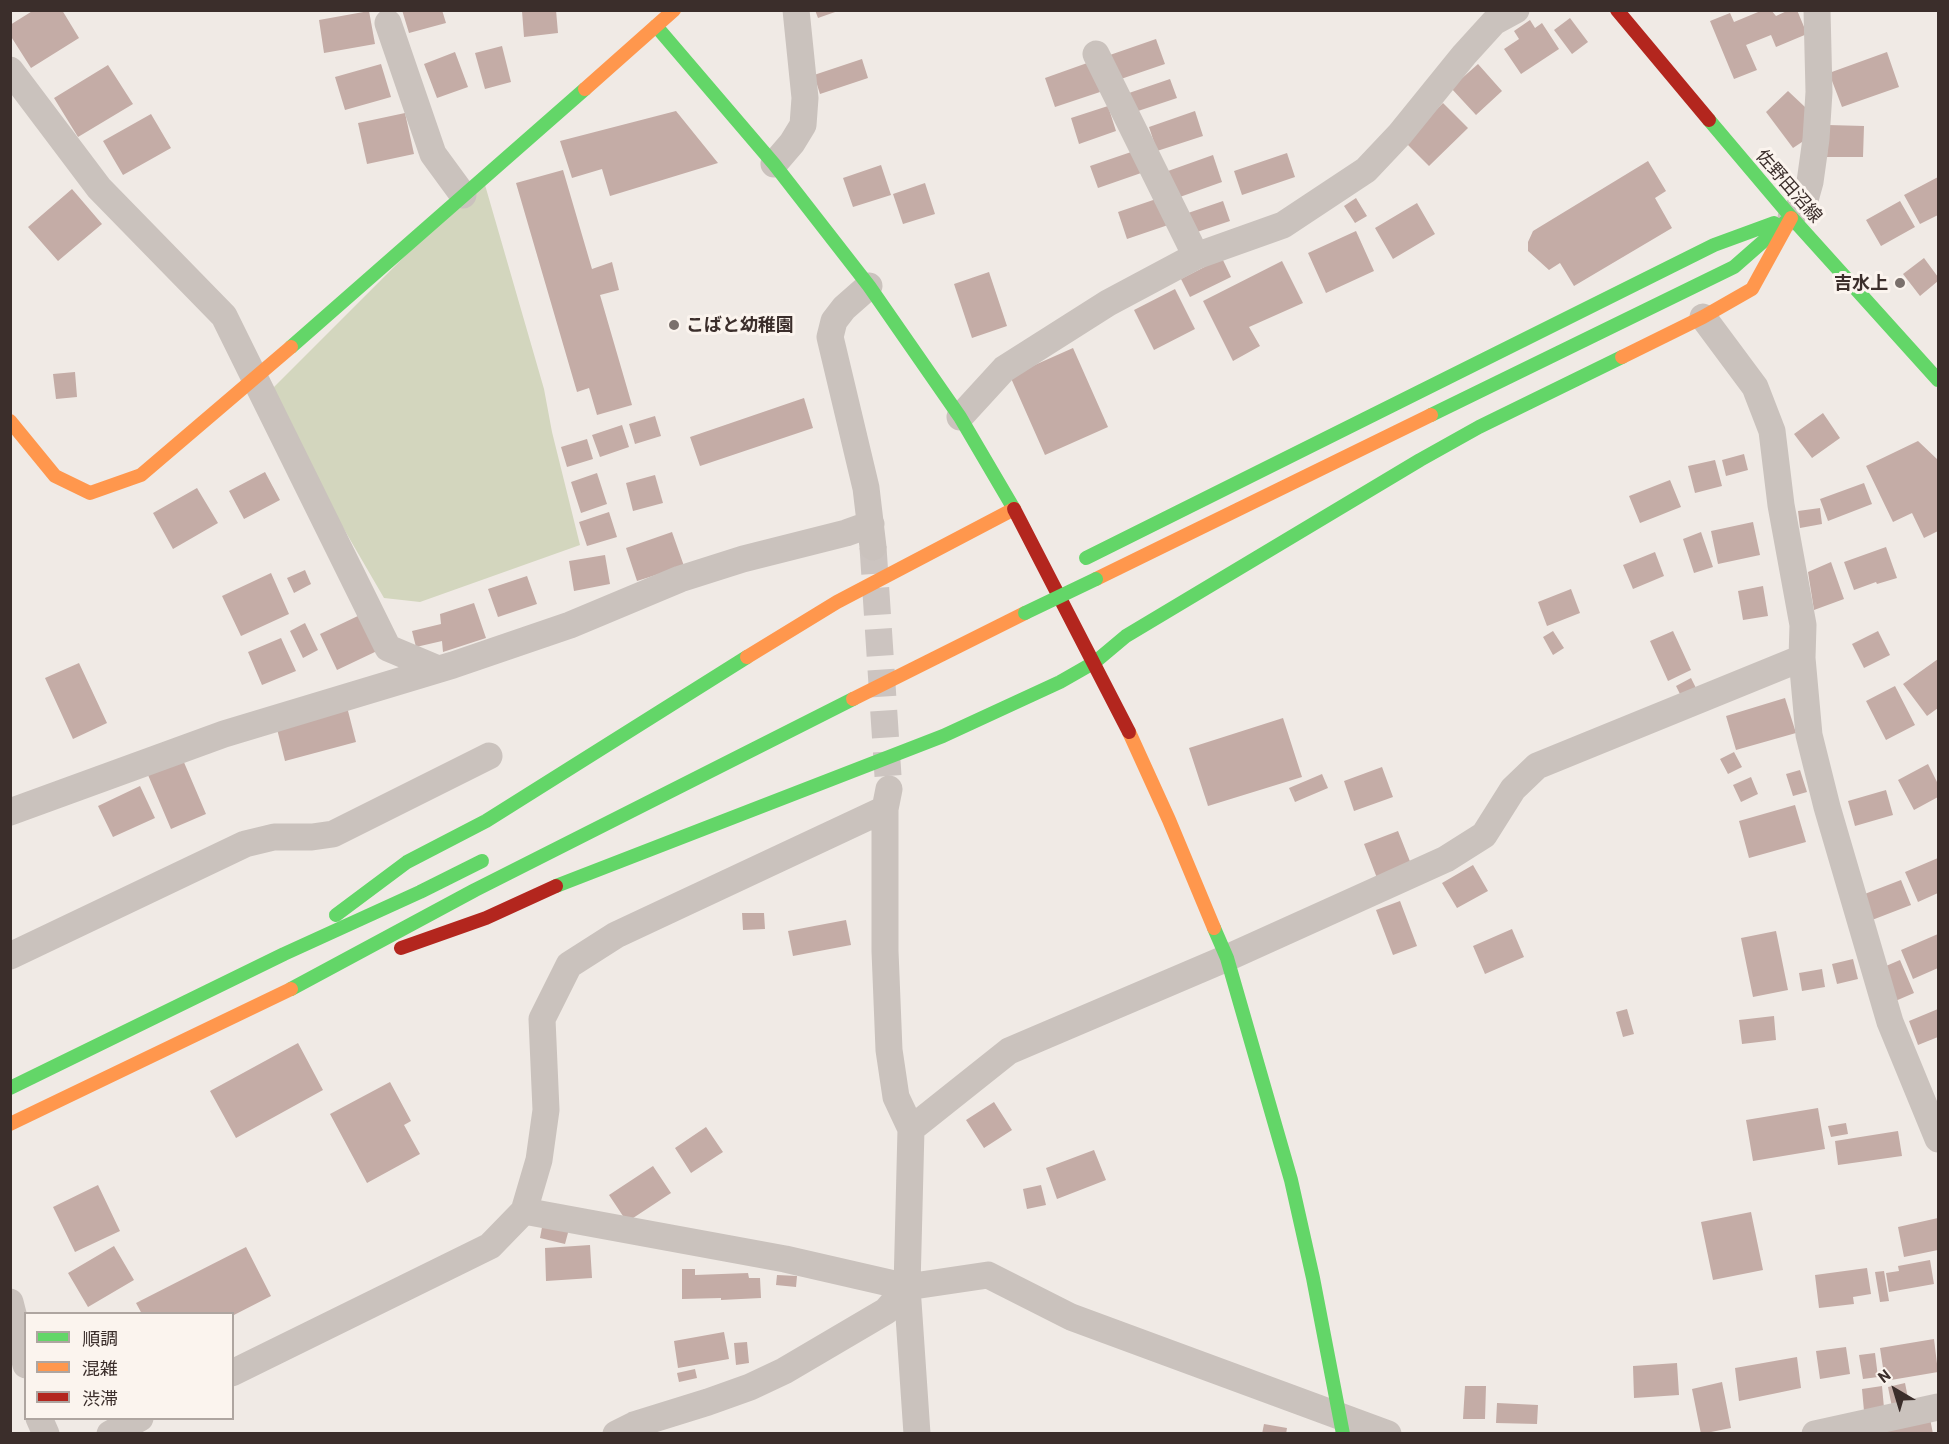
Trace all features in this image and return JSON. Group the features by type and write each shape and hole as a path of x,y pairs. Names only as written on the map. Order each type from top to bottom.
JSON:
{"main road":[{"path":"10,421 55,476 90,493 141,475 254,380 674,10"},
{"name":"佐野田沼線","path":"1617,10 1791,217 1938,380"},
{"path":"656,26 774,164 869,286 960,417 1014,508 1123,719 1169,820 1227,958 1291,1180 1313,1278 1341,1425"},
{"path":"299,985 486,918 564,882 934,740 1060,682 1095,662 1126,636 1420,460 1479,427 1703,317 1752,290 1791,217"},
{"path":"1036,584 1714,245 1791,217"},
{"path":"11,1124 299,985 475,890 1025,614 1734,267 1791,217"},
{"path":"284,954 407,862 486,820 837,602 978,530 1014,508"},
{"path":"10,1088 284,954 420,892 494,855"}],"street":[{"path":"774,164 803,125 805,98 796,10"},
{"path":"960,417 1004,369 1108,303 1196,256 1282,225 1366,170 1400,134 1494,22 1516,10"},
{"path":"1791,217 1805,200 1815,150 1819,92 1817,10"},
{"path":"388,23 433,154 463,195"},
{"path":"1096,54 1196,256"},
{"path":"10,70 99,188 224,316 388,648 438,669"},
{"path":"10,812 225,734 438,669 570,625 680,579 743,559 846,533 872,535 867,488 830,337 834,321 844,308 869,286"},
{"path":"1703,317 1755,387 1773,431 1781,505 1803,625 1802,658 1809,735 1827,807 1890,1022 1931,1100 1938,1139"},
{"path":"911,1129 1009,1051 1227,958 1446,859 1484,835 1513,789 1537,766 1802,658"},
{"path":"10,956 245,844 274,837 312,837 333,834 489,756"},
{"path":"234,1372 490,1246 524,1211 540,1160 546,1110 542,1019 569,965 616,935 887,799 885,951 889,1050 896,1097 911,1129 907,1287 917,1434"},
{"path":"524,1211 785,1259 907,1287 988,1275 1071,1317 1341,1425 1388,1434"},
{"path":"616,1434 634,1425 739,1391 784,1371 886,1311 907,1287"},
{"path":"10,1302 24,1357"},
{"path":"1815,1434 1938,1407"},
{"path":"39,1420 46,1434"},
{"path":"110,1434 138,1420"}],"green space":[{"path":"483,178 544,389 552,432 580,545 420,602 384,598 266,395"}],"building":[{"path":"34,10 62,10 79,38 31,68 10,35 10,25"},
{"path":"402,10 442,10 446,23 409,33"},
{"path":"556,10 558,33 524,37 522,11"},
{"path":"815,10 838,10 838,11 818,18"},
{"path":"1763,10 1771,10 1776,16 1789,10 1797,10 1807,34 1776,47 1771,35 1746,45 1757,70 1734,79 1710,21 1730,13 1734,22"},
{"path":"369,11 375,44 324,53 319,20"},
{"path":"1570,18 1588,42 1572,54 1554,30"},
{"path":"1530,20 1535,28 1542,23 1559,49 1521,74 1504,49 1519,39 1514,31"},
{"path":"1156,39 1165,64 1115,81 1107,56"},
{"path":"502,46 511,82 485,89 475,53"},
{"path":"455,52 468,87 437,98 424,64"},
{"path":"1887,52 1899,87 1842,107 1829,73"},
{"path":"862,59 868,78 820,94 814,75"},
{"path":"1090,62 1100,92 1055,107 1045,78"},
{"path":"381,64 391,97 345,110 335,77"},
{"path":"1478,64 1502,91 1476,115 1451,88"},
{"path":"108,65 133,104 78,137 54,98"},
{"path":"1170,79 1177,98 1132,113 1126,94"},
{"path":"1788,91 1805,107 1805,140 1793,148 1766,112"},
{"path":"1443,103 1468,128 1429,166 1404,141"},
{"path":"1108,106 1116,131 1079,144 1071,118"},
{"path":"676,111 718,163 610,196 602,169 572,178 560,141"},
{"path":"1195,111 1203,136 1157,151 1149,127"},
{"path":"405,113 414,154 367,164 358,123"},
{"path":"151,114 171,148 123,175 103,141"},
{"path":"1828,125 1864,126 1863,157 1827,157"},
{"path":"1137,150 1144,172 1098,188 1090,166"},
{"path":"1287,153 1295,177 1242,195 1234,171"},
{"path":"1213,155 1222,182 1177,198 1168,171"},
{"path":"1648,161 1666,191 1655,198 1672,228 1574,286 1560,263 1549,270 1528,251 1528,242 1533,231"},
{"path":"881,165 891,195 853,207 843,178"},
{"path":"563,170 592,269 612,262 619,290 600,295 632,405 597,415 589,388 577,392 516,183"},
{"path":"1938,177 1938,215 1920,224 1904,195"},
{"path":"925,183 935,214 903,224 893,194"},
{"path":"72,189 102,224 58,261 28,227"},
{"path":"1162,197 1171,224 1127,239 1118,212"},
{"path":"1356,198 1367,216 1355,223 1344,206"},
{"path":"1223,201 1230,221 1194,233 1188,213"},
{"path":"1900,201 1915,227 1881,246 1866,220"},
{"path":"1417,203 1435,234 1393,259 1375,228"},
{"path":"1356,231 1374,271 1326,293 1308,253"},
{"path":"1222,258 1231,277 1190,297 1181,279"},
{"path":"1924,258 1938,277 1938,281 1920,296 1903,274"},
{"path":"1282,261 1303,303 1249,327 1260,346 1233,361 1203,301"},
{"path":"989,272 1007,326 972,338 954,284"},
{"path":"1175,289 1195,329 1154,350 1134,310"},
{"path":"1073,348 1108,427 1045,455 1010,376"},
{"path":"75,372 77,397 56,399 53,374"},
{"path":"804,398 813,428 700,466 690,437"},
{"path":"1823,413 1840,438 1812,458 1794,434"},
{"path":"655,416 661,436 635,444 629,424"},
{"path":"622,425 629,447 600,457 592,435"},
{"path":"587,439 593,459 567,467 561,447"},
{"path":"1918,441 1938,460 1938,531 1924,538 1912,513 1893,522 1866,466"},
{"path":"1744,454 1748,470 1726,476 1722,460"},
{"path":"1715,460 1722,486 1695,493 1688,466"},
{"path":"265,472 280,500 244,519 229,491"},
{"path":"597,473 607,504 581,513 571,482"},
{"path":"655,475 663,503 633,511 626,483"},
{"path":"1670,480 1681,507 1640,523 1629,496"},
{"path":"1864,483 1872,504 1828,521 1820,499"},
{"path":"197,488 218,523 173,549 153,513"},
{"path":"1820,508 1822,524 1800,528 1798,511"},
{"path":"609,512 617,537 587,546 579,522"},
{"path":"1753,522 1760,555 1718,564 1711,531"},
{"path":"672,532 684,566 637,581 626,548"},
{"path":"1701,532 1713,567 1694,573 1683,539"},
{"path":"1886,547 1897,578 1854,590 1844,562"},
{"path":"1655,552 1664,576 1633,589 1623,565"},
{"path":"605,555 610,584 574,591 569,561"},
{"path":"1831,562 1844,599 1814,610 1808,572"},
{"path":"305,570 311,584 294,593 287,578"},
{"path":"271,573 289,614 241,636 222,596"},
{"path":"527,576 537,604 498,617 488,589"},
{"path":"1763,586 1768,616 1743,620 1738,591"},
{"path":"1571,589 1580,613 1547,626 1538,602"},
{"path":"474,603 486,638 443,652 442,641 416,647 412,631 441,624 440,614"},
{"path":"360,615 377,651 337,670 320,634"},
{"path":"305,623 318,650 303,658 290,631"},
{"path":"1553,631 1564,648 1553,655 1543,637"},
{"path":"1673,631 1691,670 1668,681 1650,641"},
{"path":"1878,631 1890,655 1864,668 1852,644"},
{"path":"281,638 296,671 262,685 248,652"},
{"path":"1938,659 1938,708 1927,716 1903,684"},
{"path":"79,663 107,723 73,739 45,678"},
{"path":"1691,678 1697,690 1682,698 1676,686"},
{"path":"1895,686 1915,725 1886,740 1866,701"},
{"path":"1785,698 1796,733 1736,750 1726,716"},
{"path":"347,707 356,742 285,761 276,725"},
{"path":"1283,718 1302,777 1208,806 1189,748"},
{"path":"1734,752 1742,767 1728,774 1720,759"},
{"path":"183,760 206,814 171,829 148,775"},
{"path":"1928,764 1938,784 1938,797 1914,810 1898,780"},
{"path":"1382,767 1393,797 1354,811 1344,781"},
{"path":"1800,770 1807,792 1793,796 1786,774"},
{"path":"1322,774 1328,788 1295,802 1289,788"},
{"path":"1751,777 1758,794 1741,802 1733,785"},
{"path":"140,786 155,818 113,837 98,806"},
{"path":"1886,790 1893,815 1855,826 1848,801"},
{"path":"1795,805 1806,842 1749,858 1739,821"},
{"path":"1398,831 1411,864 1377,878 1364,844"},
{"path":"1938,858 1938,893 1918,902 1905,872"},
{"path":"1473,865 1488,891 1457,908 1442,883"},
{"path":"1901,880 1911,905 1872,920 1862,895"},
{"path":"1400,901 1417,946 1393,955 1376,910"},
{"path":"742,913 764,913 765,929 743,930"},
{"path":"846,920 851,945 793,956 788,931"},
{"path":"1512,929 1524,957 1485,974 1473,946"},
{"path":"1776,931 1788,990 1753,997 1741,938"},
{"path":"1938,934 1938,968 1913,979 1901,950"},
{"path":"1853,959 1858,979 1837,984 1832,964"},
{"path":"1900,960 1914,993 1893,1002 1879,969"},
{"path":"1822,969 1825,987 1802,991 1799,973"},
{"path":"1627,1009 1634,1034 1623,1037 1616,1012"},
{"path":"1938,1009 1938,1037 1918,1045 1909,1021"},
{"path":"1774,1016 1776,1040 1742,1044 1739,1020"},
{"path":"298,1043 323,1090 236,1138 210,1091"},
{"path":"390,1082 411,1121 404,1125 420,1154 367,1183 330,1114"},
{"path":"994,1102 1012,1130 984,1148 966,1120"},
{"path":"1818,1108 1825,1149 1753,1161 1746,1120"},
{"path":"1846,1123 1848,1134 1831,1137 1828,1126"},
{"path":"706,1127 723,1152 691,1173 675,1148"},
{"path":"1898,1131 1902,1156 1838,1165 1835,1141"},
{"path":"1094,1150 1106,1180 1057,1199 1046,1168"},
{"path":"653,1166 671,1193 627,1222 609,1195"},
{"path":"98,1185 120,1231 75,1252 53,1207"},
{"path":"1041,1185 1046,1205 1027,1209 1023,1189"},
{"path":"1751,1212 1763,1270 1713,1280 1701,1222"},
{"path":"1938,1218 1938,1250 1904,1257 1898,1227"},
{"path":"543,1222 569,1229 565,1244 540,1238"},
{"path":"590,1245 592,1278 546,1281 545,1248"},
{"path":"114,1246 134,1280 88,1307 68,1273"},
{"path":"246,1247 271,1296 234,1315 234,1312 141,1312 136,1303"},
{"path":"1930,1260 1934,1284 1889,1292 1886,1273 1899,1271 1898,1266"},
{"path":"1867,1268 1871,1294 1853,1297 1854,1304 1819,1308 1815,1275"},
{"path":"682,1269 695,1269 695,1275 748,1273 749,1278 760,1278 761,1298 682,1299"},
{"path":"1884,1271 1889,1301 1880,1302 1875,1272"},
{"path":"777,1275 797,1276 796,1287 776,1285"},
{"path":"724,1332 729,1359 678,1368 674,1341"},
{"path":"1934,1339 1938,1372 1885,1381 1880,1348"},
{"path":"747,1342 749,1363 736,1365 734,1343"},
{"path":"1846,1347 1850,1374 1820,1379 1816,1351"},
{"path":"1875,1353 1878,1377 1863,1379 1859,1355"},
{"path":"1797,1357 1801,1388 1739,1401 1735,1368"},
{"path":"1677,1363 1679,1395 1634,1398 1633,1366"},
{"path":"695,1369 697,1378 679,1382 677,1373"},
{"path":"1722,1382 1731,1428 1701,1434 1692,1389"},
{"path":"1905,1383 1909,1403 1892,1407 1888,1387"},
{"path":"1465,1386 1486,1386 1485,1419 1463,1419"},
{"path":"1882,1386 1884,1408 1864,1411 1862,1389"},
{"path":"1497,1403 1538,1405 1537,1424 1496,1423"},
{"path":"1929,1413 1933,1434 1885,1434 1883,1422"},
{"path":"1264,1424 1287,1428 1286,1434 1262,1434"}],"tunnel":[{"path":"873,547 888,776"}],"traffic: fast":[{"path":"656,26 774,164 869,286 960,417 1014,509"},
{"path":"291,347 585,89"},
{"path":"1709,120 1791,217 1938,380"},
{"path":"1431,415 1734,267 1791,217"},
{"path":"1086,558 1714,245 1774,223"},
{"path":"1095,662 1126,636 1420,460 1479,427 1622,357"},
{"path":"1025,613 1096,579"},
{"path":"336,915 407,862 486,821 747,657"},
{"path":"556,886 943,736 1060,682 1095,662"},
{"path":"291,989 475,890 853,699"},
{"path":"10,1088 284,954 482,861"},
{"path":"1214,928 1227,958 1291,1180 1313,1278 1343,1434"}],"traffic: slow":[{"path":"585,89 674,10"},
{"path":"1622,357 1703,317 1752,289 1791,218"},
{"path":"10,421 55,476 90,493 141,475 291,347"},
{"path":"1096,579 1431,415"},
{"path":"747,657 837,602 1014,509"},
{"path":"853,699 1025,613"},
{"path":"1129,732 1214,928"},
{"path":"10,1124 291,989"}],"traffic: jam":[{"path":"1617,10 1709,120"},
{"path":"1014,509 1129,732"},
{"path":"401,948 486,918 556,886"}],"place":[{"name":"吉水上","path":"1900,283"},
{"name":"こばと幼稚園","path":"674,325"}]}
